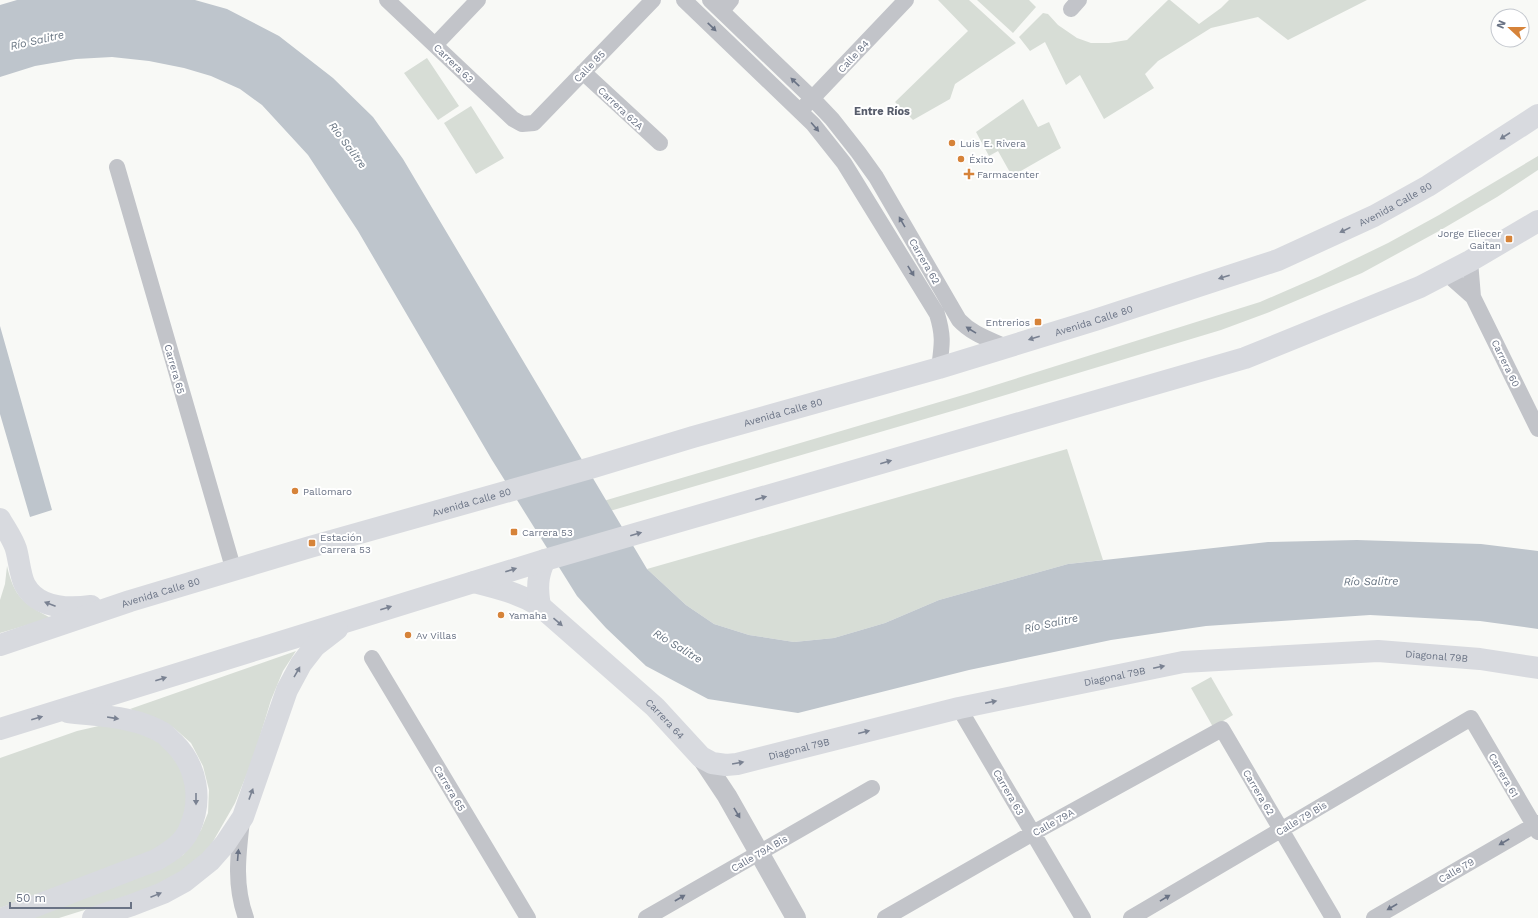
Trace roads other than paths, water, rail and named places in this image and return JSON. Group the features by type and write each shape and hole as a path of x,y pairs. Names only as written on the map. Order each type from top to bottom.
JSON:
{"main road":[{"name":"Avenida Calle 80","path":"0,645 130,601 310,547 587,470 693,437 938,368 1095,320 1278,260 1374,216 1428,186 1538,115"},
{"path":"0,729 545,560 1245,358 1420,287 1470,261 1538,221"},
{"path":"0,519 16,547 24,585 41,600 49,605 61,608 75,608 130,601"},
{"path":"540,606 537,585 540,570 545,560"},
{"name":"Carrera 64","path":"474,582 507,590 523,596 540,606 655,707 701,757"},
{"path":"93,918 163,893 185,881 210,861 225,844 243,818 287,690 301,664 315,646 349,620"},
{"name":"Diagonal 79B","path":"701,757 712,763 726,765 737,764 960,708 1183,662 1378,651 1480,659 1538,668"},
{"path":"4,918 134,870 167,854 173,850 189,831 197,805 196,781 191,766 178,747 164,733 138,722 61,711"}],"street":[{"name":"Carrera 63","path":"387,0 513,119 522,124"},
{"path":"435,45 478,0"},
{"name":"Calle 85","path":"522,124 534,123 653,0"},
{"name":"Carrera 62","path":"684,0 813,124 846,166 937,314 942,330 942,343 938,368"},
{"name":"Calle 84","path":"800,112 906,0"},
{"name":"Carrera 62","path":"721,4 832,120 876,177 959,320 966,328 974,333 1006,347"},
{"name":"Carrera 62A","path":"583,72 660,143"},
{"path":"846,166 860,156"},
{"name":"Carrera 65","path":"117,167 234,571"},
{"name":"Carrera 60","path":"1470,261 1473,297 1538,429"},
{"name":"Carrera 60","path":"1446,274 1473,297"},
{"name":"Carrera 65","path":"372,658 528,918"},
{"name":"Carrera 63","path":"960,708 1083,918"},
{"name":"Carrera 61","path":"1471,718 1537,827"},
{"name":"Calle 79 Bis","path":"1131,918 1471,718"},
{"name":"Carrera 62","path":"1222,729 1333,918"},
{"name":"Calle 79A","path":"885,918 1033,833 1222,729"},
{"name":"Carrera 64","path":"701,757 727,796 796,918"},
{"name":"Calle 79A Bis","path":"646,918 872,788"},
{"path":"243,818 237,870 239,892 246,918"},
{"name":"Calle 79","path":"1374,918 1537,827"}],"water":[{"name":"Río Salitre","path":"17,0 195,0 227,9 279,36 333,78 373,117 403,159 647,569 686,605 714,624 749,635 794,642 834,638 885,623 939,600 1068,564 1268,542 1357,540 1481,544 1538,551 1538,629 1480,621 1370,615 1206,626 1111,640 969,670 798,713 708,699 646,666 606,628 577,596 492,460 358,231 308,155 262,105 240,89 211,76 184,68 149,61 112,57 76,59 35,66 0,77 0,5"},
{"path":"0,326 52,510 30,517 0,414"}],"place":[{"name":"Luis E. Rivera","path":"952,143"},
{"name":"Éxito","path":"961,159"},
{"name":"Farmacenter","path":"969,174"},
{"name":"Jorge Eliecer Gaitan","path":"1509,239"},
{"name":"Entrerios","path":"1038,322"},
{"name":"Pallomaro","path":"295,491"},
{"name":"Carrera 53","path":"514,532"},
{"name":"Estación Carrera 53","path":"312,543"},
{"name":"Yamaha","path":"501,615"},
{"name":"Av Villas","path":"408,635"}],"district":[{"name":"Entre Ríos","path":"882,111"}]}
